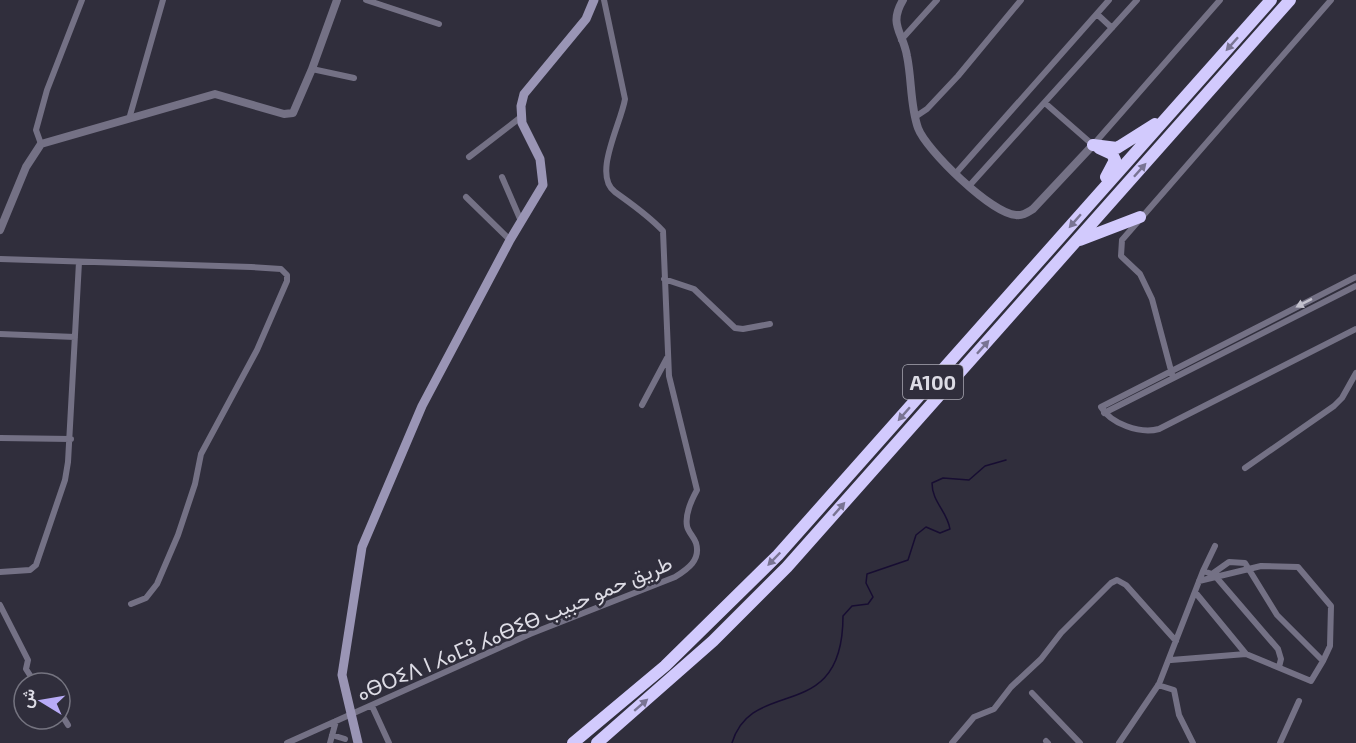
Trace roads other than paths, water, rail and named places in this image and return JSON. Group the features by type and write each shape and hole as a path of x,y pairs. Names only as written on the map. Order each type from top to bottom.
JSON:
{"highway":[{"name":"A100","path":"573,743 665,666 778,555 1271,0"},
{"name":"A100","path":"597,743 713,641 787,567 1290,0"},
{"path":"1093,146 1117,148 1171,113"},
{"path":"1091,203 1115,159 1112,154 1093,146"},
{"path":"1076,242 1140,217"}],"main road":[{"path":"358,743 342,675 362,547 422,406 510,240 543,185 540,159 521,117 521,106 527,88 585,19 594,0"}],"street":[{"path":"41,144 36,130 47,90 82,0"},
{"path":"129,119 163,0"},
{"path":"0,230 26,167 41,144 215,94 288,115 296,110 337,0"},
{"path":"366,0 439,24"},
{"name":"ⴰⴱⵔⵉⴷ ⵏ ⵃⴰⵎⵓ ⵃⴰⴱⵉⴱ طريق حمو حبيب","path":"287,743 530,634 675,577 694,563 697,554 696,543 687,526 691,501 698,490 669,376 663,279 663,231 650,217 613,191 608,183 605,168 622,114 624,99 604,0"},
{"path":"903,0 896,19 897,32 907,54 915,117 919,130 932,151 970,185 1006,213 1024,214 1033,209 1093,146 1220,0"},
{"path":"902,40 937,0"},
{"path":"915,117 927,109 958,76 1021,0"},
{"path":"956,173 1109,0"},
{"path":"970,185 1137,0"},
{"path":"1172,374 1152,299 1140,274 1120,252 1122,240 1331,0"},
{"path":"1097,14 1112,28"},
{"path":"312,69 354,78"},
{"path":"1045,103 1093,146"},
{"path":"469,157 521,117"},
{"path":"502,177 521,221"},
{"path":"466,197 510,240"},
{"path":"0,259 251,267 281,269 288,277 257,350 201,454 195,484 178,535 157,584 146,598 131,604"},
{"path":"0,572 20,572 36,565 65,480 70,439 79,262"},
{"path":"1356,277 1103,410 1138,430 1159,429 1356,329"},
{"path":"663,279 694,289 735,328 743,330 770,324"},
{"path":"1172,374 1356,285"},
{"path":"0,334 75,337"},
{"path":"642,405 668,356"},
{"path":"1245,468 1334,406 1342,398 1356,373"},
{"path":"0,438 70,439"},
{"path":"1119,743 1158,685 1171,660 1199,580 1215,546"},
{"path":"1203,571 1212,574 1229,562 1245,564 1276,615 1323,661"},
{"path":"1171,660 1246,654 1311,681 1330,646 1331,606 1298,567 1261,566 1199,580"},
{"path":"1216,577 1278,649 1281,659 1279,667"},
{"path":"952,743 974,717 994,709 1011,687 1041,659 1061,633 1111,583 1117,580 1126,585 1176,641"},
{"path":"1195,592 1246,654"},
{"path":"0,605 28,660 27,671"},
{"path":"1158,685 1174,690 1179,715 1193,743"},
{"path":"1032,693 1080,743"},
{"path":"1280,743 1299,701"},
{"path":"372,706 389,743"},
{"path":"330,743 336,721"},
{"path":"332,735 345,739"}],"waterway":[{"path":"732,743 743,723 758,710 813,687 828,673 839,651 843,616 852,606 868,604 873,597 866,583 867,574 908,560 916,535 926,527 940,533 950,529 934,496 932,483 943,478 969,480 985,466 1006,460"}]}
